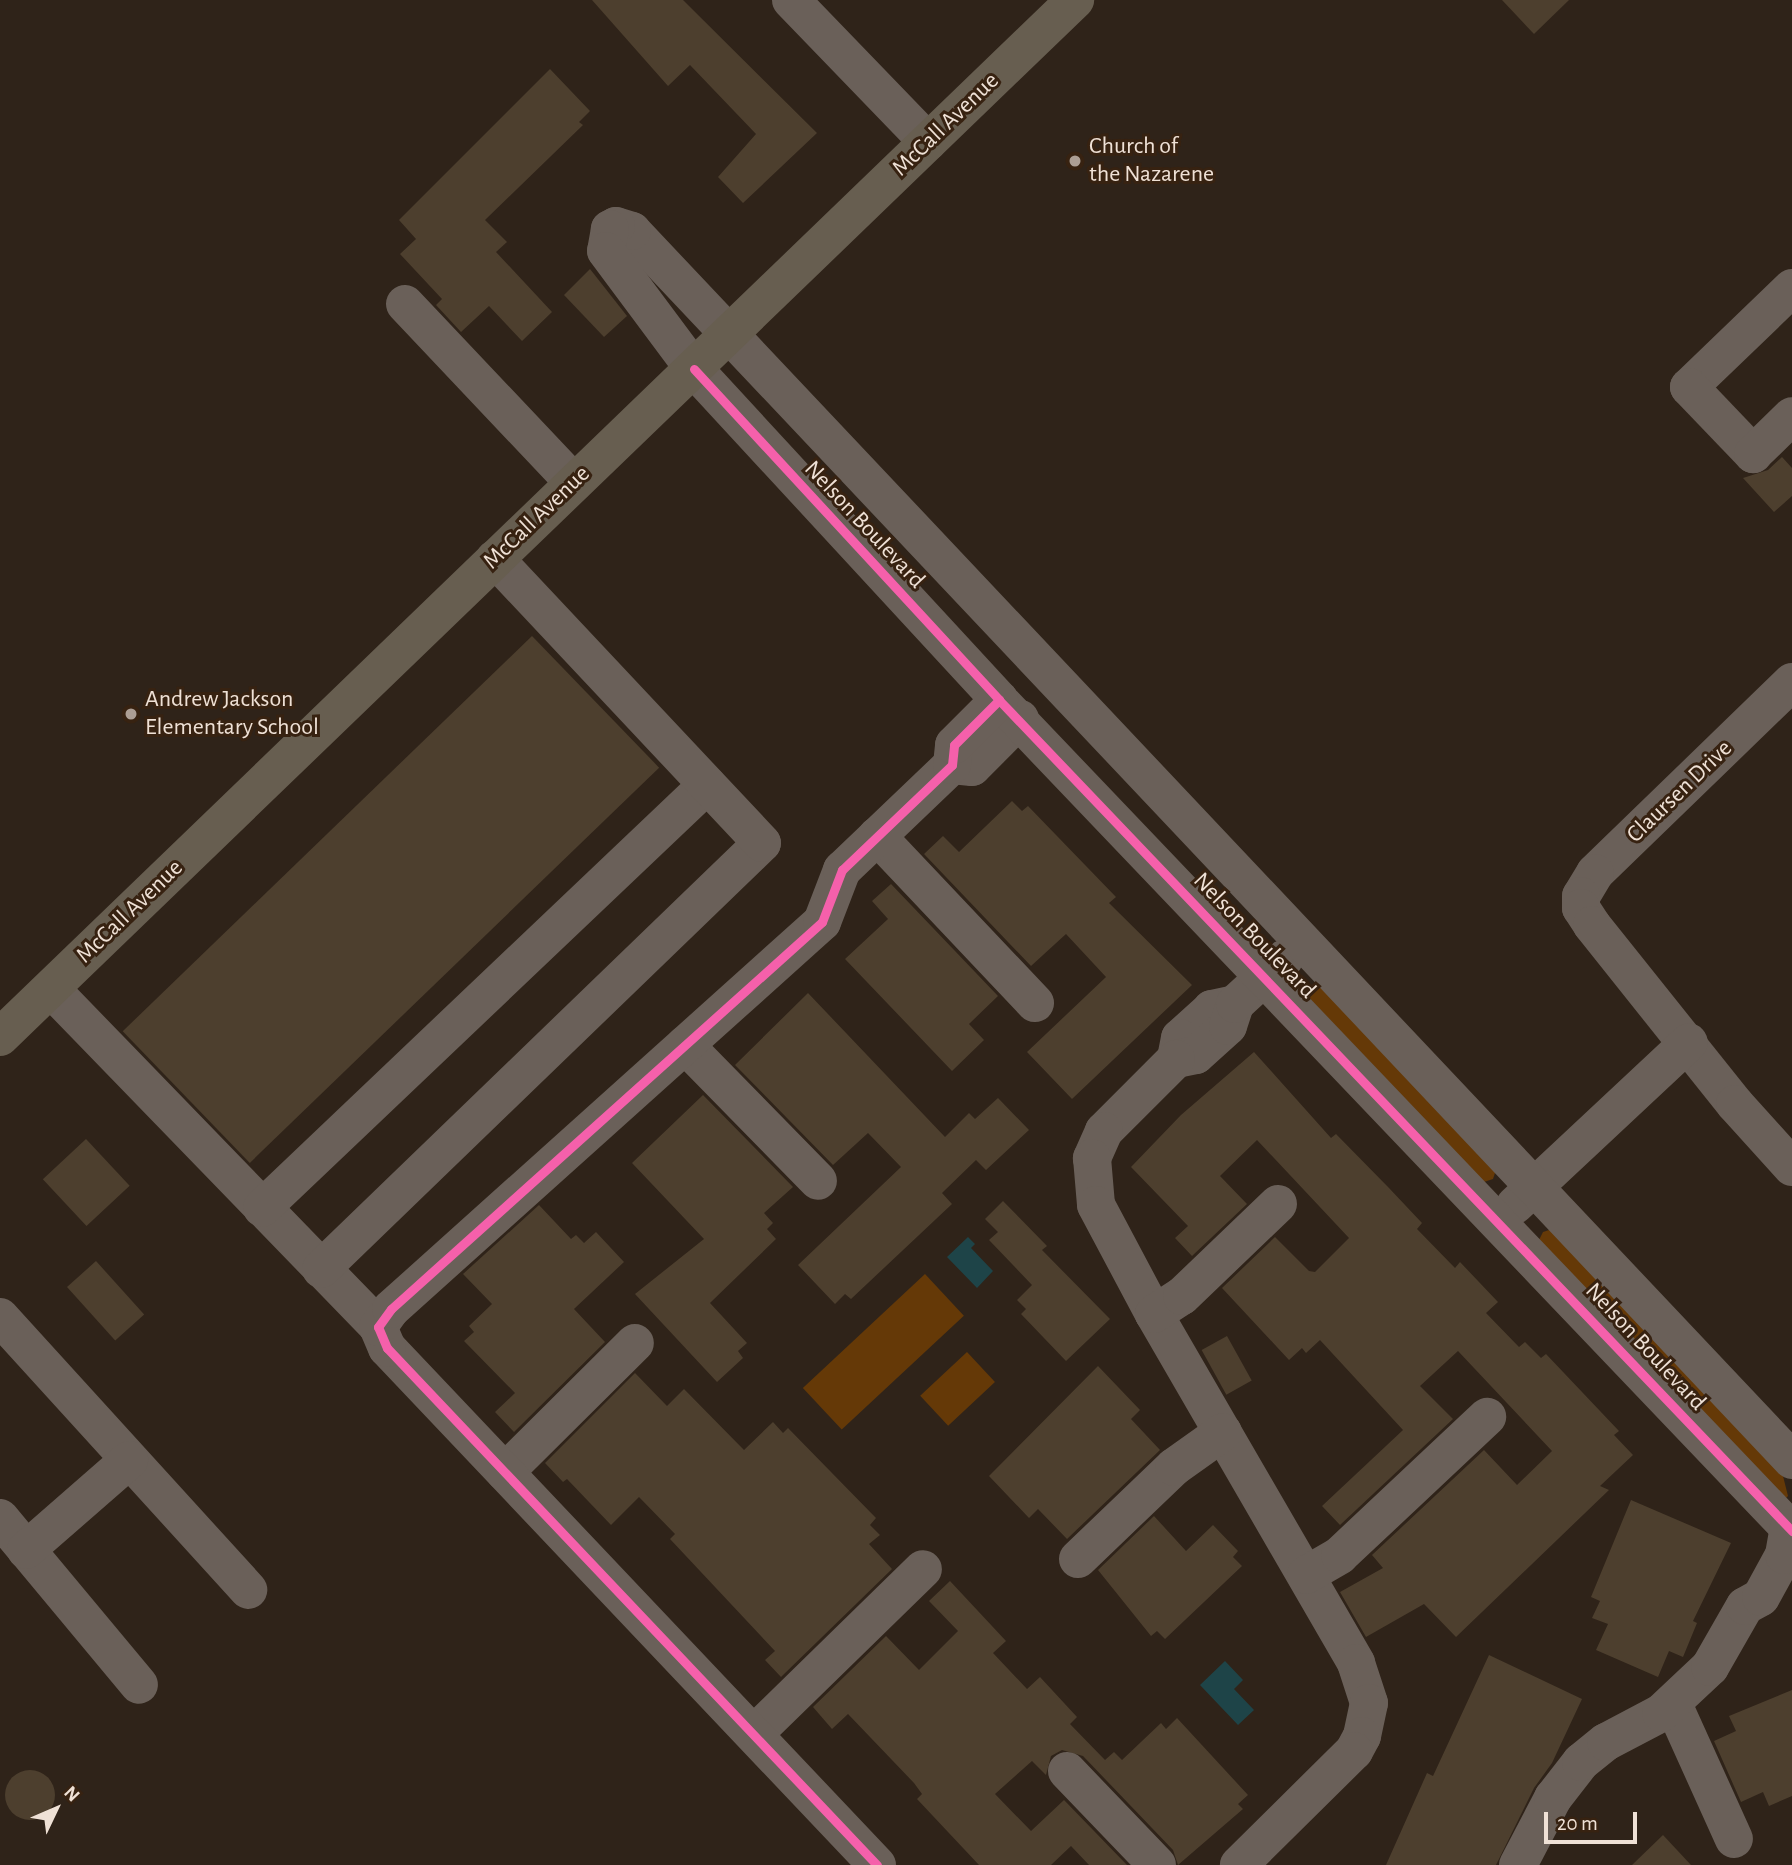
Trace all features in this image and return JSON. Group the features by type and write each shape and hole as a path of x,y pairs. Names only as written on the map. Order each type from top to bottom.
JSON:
{"main road":[{"name":"McCall Avenue","path":"2,1029 51,989 1075,0"}],"street":[{"path":"791,0 928,142"},
{"name":"Nelson Boulevard","path":"1791,1528 1009,709 694,369 606,251 610,229 616,226 632,231 1792,1460"},
{"path":"1792,288 1689,387 1753,454 1792,416"},
{"path":"405,304 574,483"},
{"path":"321,1269 762,843 495,559"},
{"path":"378,1327 391,1309 822,922 842,870 952,765 954,746 1009,709 1046,671"},
{"name":"Claursen Drive","path":"1689,1042 1581,908 1581,896 1595,873 1785,703"},
{"path":"262,1208 707,785"},
{"path":"877,836 1035,1003"},
{"name":"Nelson Boulevard","path":"1265,976 1303,940"},
{"path":"1239,1865 1343,1765 1363,1736 1367,1720 1365,1684 1306,1575 1154,1314 1096,1205 1092,1158 1112,1122 1176,1059 1180,1038 1212,1009 1235,1004 1265,976"},
{"path":"51,989 378,1327 387,1348 877,1865"},
{"path":"1499,1221 1689,1042 1735,1104 1792,1167"},
{"path":"685,1045 818,1181"},
{"path":"1154,1314 1182,1296 1278,1204"},
{"path":"0,1317 248,1590"},
{"path":"505,1472 635,1343"},
{"path":"1306,1575 1340,1555 1488,1417"},
{"path":"1078,1559 1174,1467 1223,1432"},
{"path":"26,1550 129,1460"},
{"path":"0,1519 139,1685"},
{"path":"1518,1865 1545,1810 1581,1762 1606,1742 1655,1718 1710,1667 1745,1606 1740,1585 1763,1536 1791,1528"},
{"path":"754,1734 923,1569"},
{"path":"1673,1704 1734,1839"},
{"path":"1067,1771 1157,1865"}],"shaded area":[{"path":"1318,983 1496,1170 1493,1179 1484,1182 1306,995 1310,986"},
{"path":"1552,1229 1781,1468 1788,1496 1783,1501 1539,1240 1543,1232"},
{"path":"925,1274 964,1316 842,1430 803,1388"},
{"path":"967,1352 995,1382 948,1426 920,1396"}],"water":[{"path":"968,1237 975,1244 971,1248 993,1271 977,1288 947,1257"},
{"path":"1225,1661 1243,1680 1234,1689 1254,1710 1238,1725 1200,1685"}],"building":[{"path":"592,0 683,0 817,133 743,203 718,177 756,134 690,65 668,86"},
{"path":"1502,0 1569,0 1534,34"},
{"path":"550,69 590,111 579,122 583,125 485,220 507,242 496,252 552,312 522,341 489,306 461,332 436,305 442,299 400,254 416,239 399,220"},
{"path":"590,269 627,316 604,337 564,295"},
{"path":"1782,457 1792,468 1792,496 1774,512 1743,478 1768,470"},
{"path":"532,636 659,768 250,1163 123,1031"},
{"path":"1012,801 1022,811 1028,806 1116,897 1109,903 1192,985 1072,1099 1027,1052 1106,977 1066,934 1031,966 924,854 943,836 959,852"},
{"path":"891,884 998,996 969,1024 984,1040 952,1071 845,959 888,919 872,901"},
{"path":"808,993 945,1137 969,1113 975,1119 998,1098 1029,1130 986,1170 976,1160 942,1193 952,1204 851,1299 845,1294 835,1304 798,1265 901,1167 868,1133 833,1165 735,1065"},
{"path":"1254,1052 1331,1138 1336,1134 1422,1223 1417,1229 1455,1268 1460,1262 1498,1302 1486,1313 1519,1347 1525,1342 1541,1358 1546,1354 1619,1431 1614,1435 1633,1455 1600,1486 1609,1490 1456,1637 1424,1604 1366,1637 1340,1592 1383,1568 1372,1555 1484,1450 1517,1485 1552,1451 1458,1351 1420,1386 1453,1419 1340,1525 1322,1506 1403,1430 1320,1340 1306,1353 1302,1348 1289,1360 1222,1288 1275,1237 1309,1271 1315,1272 1349,1238 1257,1140 1220,1176 1247,1204 1192,1256 1175,1238 1188,1226 1131,1167 1181,1115"},
{"path":"703,1095 793,1187 764,1213 773,1223 767,1229 776,1239 710,1303 747,1343 738,1351 743,1358 717,1382 635,1294 704,1239 632,1163"},
{"path":"86,1139 130,1186 86,1226 43,1179"},
{"path":"1003,1201 1047,1246 1042,1250 1110,1319 1066,1361 1021,1314 1026,1309 1017,1300 1032,1285 989,1240 998,1232 985,1219"},
{"path":"539,1205 571,1239 576,1235 584,1243 596,1232 624,1262 574,1309 605,1342 514,1432 495,1412 515,1393 464,1341 474,1332 469,1326 492,1304 463,1274"},
{"path":"96,1261 144,1315 115,1341 67,1287"},
{"path":"1227,1336 1252,1381 1226,1395 1202,1350"},
{"path":"1098,1366 1140,1410 1131,1419 1160,1450 1067,1539 1038,1509 1029,1518 989,1476"},
{"path":"635,1373 667,1406 684,1389 744,1450 773,1422 783,1433 788,1428 876,1518 870,1525 880,1535 869,1544 892,1569 781,1677 765,1660 775,1651 670,1539 675,1534 639,1497 611,1525 567,1479 563,1482 545,1463"},
{"path":"1631,1500 1731,1543 1693,1621 1697,1623 1683,1657 1669,1651 1658,1677 1596,1650 1608,1624 1592,1618 1600,1601 1591,1597"},
{"path":"1154,1516 1186,1551 1213,1525 1238,1551 1233,1557 1242,1566 1165,1639 1157,1631 1151,1636 1098,1570"},
{"path":"950,1581 1006,1641 993,1653 1027,1689 1040,1677 1077,1717 1070,1724 1105,1760 1114,1752 1122,1760 1161,1723 1166,1729 1177,1718 1248,1795 1238,1804 1243,1809 1178,1865 1173,1850 1083,1756 1062,1750 1051,1756 1046,1775 1032,1761 995,1794 1031,1831 1064,1800 1127,1865 1089,1865 1071,1846 1051,1865 979,1865 917,1799 922,1794 914,1783 848,1714 832,1729 813,1707 886,1636 919,1670 958,1631 929,1601"},
{"path":"1489,1655 1582,1699 1552,1763 1534,1788 1496,1865 1386,1865 1427,1773 1433,1776"},
{"path":"1792,1690 1792,1796 1769,1806 1763,1792 1741,1802 1714,1741 1736,1731 1729,1716"},
{"path":"30,1770 48,1777 55,1795 48,1813 30,1820 12,1813 5,1795 12,1777"},
{"path":"1663,1835 1691,1865 1632,1865"}],"cycle path":[{"path":"694,369 999,700 1792,1531"},
{"path":"877,1865 387,1348 378,1327 391,1309 822,922 842,870 952,765 954,745 999,700"}],"place":[{"name":"Church of the Nazarene","path":"1075,161"},
{"name":"Andrew Jackson Elementary School","path":"131,714"}]}
